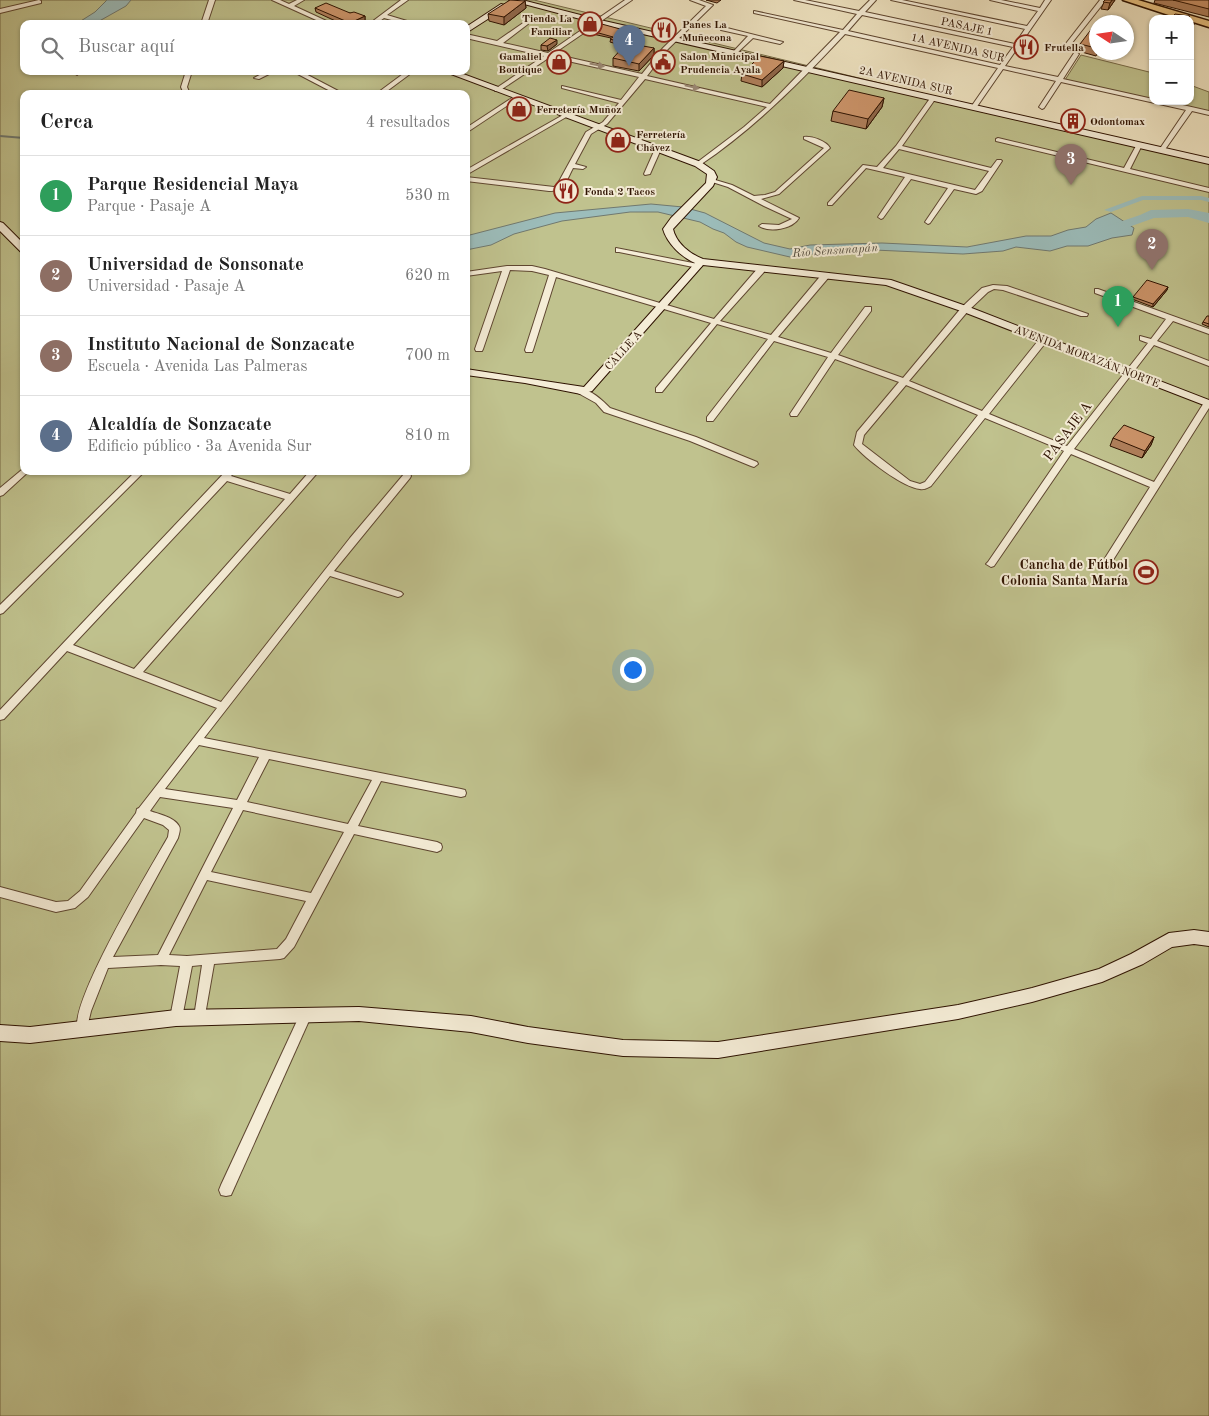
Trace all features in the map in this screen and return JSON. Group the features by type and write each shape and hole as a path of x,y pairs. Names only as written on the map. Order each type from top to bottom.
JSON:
{"main road":[{"path":"1124,0 1163,15"},
{"path":"1124,0 1209,24"},
{"path":"1194,25 1209,30"}],"street":[{"path":"205,20 212,0"},
{"path":"276,0 321,20"},
{"path":"290,6 301,0"},
{"path":"378,20 405,0"},
{"path":"470,28 513,0"},
{"name":"2A AVENIDA SUR","path":"513,0 599,22 1209,161"},
{"path":"497,90 629,0"},
{"path":"470,179 556,189 560,186 588,133 604,123 675,39 710,5 694,0"},
{"name":"PASAJE 1","path":"796,0 1016,46"},
{"path":"698,164 739,134 772,106 873,0"},
{"path":"894,0 1029,28"},
{"path":"993,0 1041,10"},
{"path":"974,107 1048,0"},
{"path":"1066,47 1103,0"},
{"path":"0,11 39,2"},
{"name":"1A AVENIDA SUR","path":"756,12 1149,101"},
{"path":"383,16 398,20"},
{"path":"498,43 526,23"},
{"path":"724,29 780,42"},
{"path":"736,52 752,35"},
{"path":"470,37 772,106"},
{"path":"1042,107 1076,54"},
{"path":"185,90 184,87 188,75"},
{"path":"257,78 263,75"},
{"path":"303,75 333,90"},
{"path":"384,90 405,75"},
{"path":"458,75 698,164 711,173 712,180 707,189 674,220 668,229 670,237 699,264"},
{"path":"564,87 623,102"},
{"path":"470,128 517,98"},
{"path":"879,168 898,147 933,98"},
{"name":"1A AVENIDA SUR","path":"1170,105 1209,113"},
{"path":"1162,150 1190,109"},
{"path":"470,171 565,116"},
{"path":"752,198 766,197 777,192 827,148 825,145 806,138"},
{"path":"998,140 1209,190"},
{"path":"1126,170 1139,145"},
{"path":"898,147 993,170"},
{"path":"647,174 658,149"},
{"path":"830,204 862,167 879,168 976,192 980,190 999,161"},
{"path":"571,166 583,167"},
{"path":"881,217 909,176"},
{"path":"712,180 730,186 796,218 796,220 786,225 762,226"},
{"path":"928,222 952,187"},
{"path":"0,225 20,246"},
{"path":"619,250 699,264"},
{"name":"AVENIDA MORAZÁN NORTE","path":"699,264 887,282 965,309 1209,403"},
{"name":"CALLE A","path":"581,391 588,390 699,264"},
{"path":"479,349 507,268"},
{"path":"470,273 507,268 540,268 553,274 832,356 904,381 1155,486"},
{"path":"659,390 760,270"},
{"path":"529,350 553,274"},
{"path":"710,419 773,338 826,275"},
{"path":"1044,339 928,484 916,487 881,464 858,445 860,434 965,309 985,290 994,287 1036,297 1084,314"},
{"path":"1098,291 1209,332"},
{"path":"794,414 832,356 868,309"},
{"name":"PASAJE A","path":"991,564 1069,450 1129,372 1147,340 1171,318"},
{"path":"1147,340 1209,364"},
{"path":"470,373 518,379 581,391 599,401 607,410 684,436 754,464"},
{"path":"1105,566 1209,403"},
{"path":"0,493 20,475"},
{"path":"0,611 137,475"},
{"path":"0,716 227,475"},
{"path":"231,475 292,498"},
{"path":"136,673 312,475"},
{"path":"0,892 56,907 71,906 84,894 141,812 328,572 407,476"},
{"path":"328,572 398,594"},
{"path":"65,646 224,707"},
{"path":"197,741 461,792"},
{"path":"161,960 266,754"},
{"path":"104,963 209,960 280,954 290,944 379,776"},
{"path":"157,792 239,805 437,847"},
{"path":"82,1028 85,1010 104,963 173,838 175,828 167,822 141,812"},
{"path":"204,875 314,898"},
{"path":"0,1033 30,1034 176,1018 358,1014 462,1023 528,1035 634,1049 718,1050 958,1012 1032,996 1102,975 1137,959 1169,940 1185,937 1209,939"},
{"path":"200,1017 209,960"},
{"path":"176,1018 187,961"},
{"path":"226,1190 306,1014"}],"green space":[{"path":"0,0 534,0 1209,162 1209,1416 0,1416"},
{"path":"1081,55 1089,57 1089,60 1101,60 1149,72 1149,99 1065,80"},
{"path":"1194,86 1209,92 1209,113 1173,105 1194,105"}],"water":[{"path":"107,0 131,0 126,6 101,20 82,20 95,12"},
{"path":"651,204 683,207 705,213 764,243 790,249 810,245 882,243 967,247 1026,236 1051,236 1068,230 1086,227 1096,219 1111,213 1134,228 1132,235 1112,238 1088,246 1067,246 1050,251 1016,247 1003,251 963,254 874,250 829,252 790,257 747,247 724,233 700,222 658,212 630,212 562,221 514,234 491,245 470,249 470,235 555,213"}],"building":[{"path":"510,0 525,1 504,17 488,14"},
{"path":"1105,0 1112,0 1110,3 1103,2"},
{"path":"1173,0 1209,0 1209,9"},
{"path":"326,3 350,13 354,12 365,16 356,20 343,20 315,8"},
{"path":"598,23 635,33 623,43 610,39 613,37 588,30"},
{"path":"1089,32 1089,46 1080,44"},
{"path":"550,38 557,40 547,46 541,45"},
{"path":"627,43 654,48 639,64 613,58"},
{"path":"760,56 784,61 762,80 742,74"},
{"path":"849,90 884,98 868,119 833,111"},
{"path":"1147,280 1168,287 1153,304 1133,297"},
{"path":"1209,316 1209,324 1203,322"},
{"path":"1124,425 1154,437 1145,451 1113,438"}],"waterway":[{"path":"0,136 20,138"},
{"path":"1108,210 1142,198 1201,198 1209,200"},
{"name":"Río Sensunapán","path":"1101,233 1145,218 1151,214 1188,213 1209,219"}],"place":[{"name":"Tienda La Familiar","path":"590,24"},
{"name":"Panes La Muñecona","path":"664,30"},
{"name":"Frutella","path":"1026,47"},
{"name":"Gamaliel Boutique","path":"559,62"},
{"name":"Salon Municipal Prudencia Ayala","path":"663,62"},
{"name":"Alcaldía de Sonzacate","path":"629,66"},
{"name":"Ferretería Muñoz","path":"519,109"},
{"name":"Odontomax","path":"1073,121"},
{"name":"Ferretería Chávez","path":"618,140"},
{"name":"Instituto Nacional de Sonzacate","path":"1071,185"},
{"name":"Fonda 2 Tacos","path":"566,191"},
{"name":"Universidad de Sonsonate","path":"1152,270"},
{"name":"Parque Residencial Maya","path":"1118,327"},
{"name":"Cancha de Fútbol Colonia Santa María","path":"1146,572"}]}
